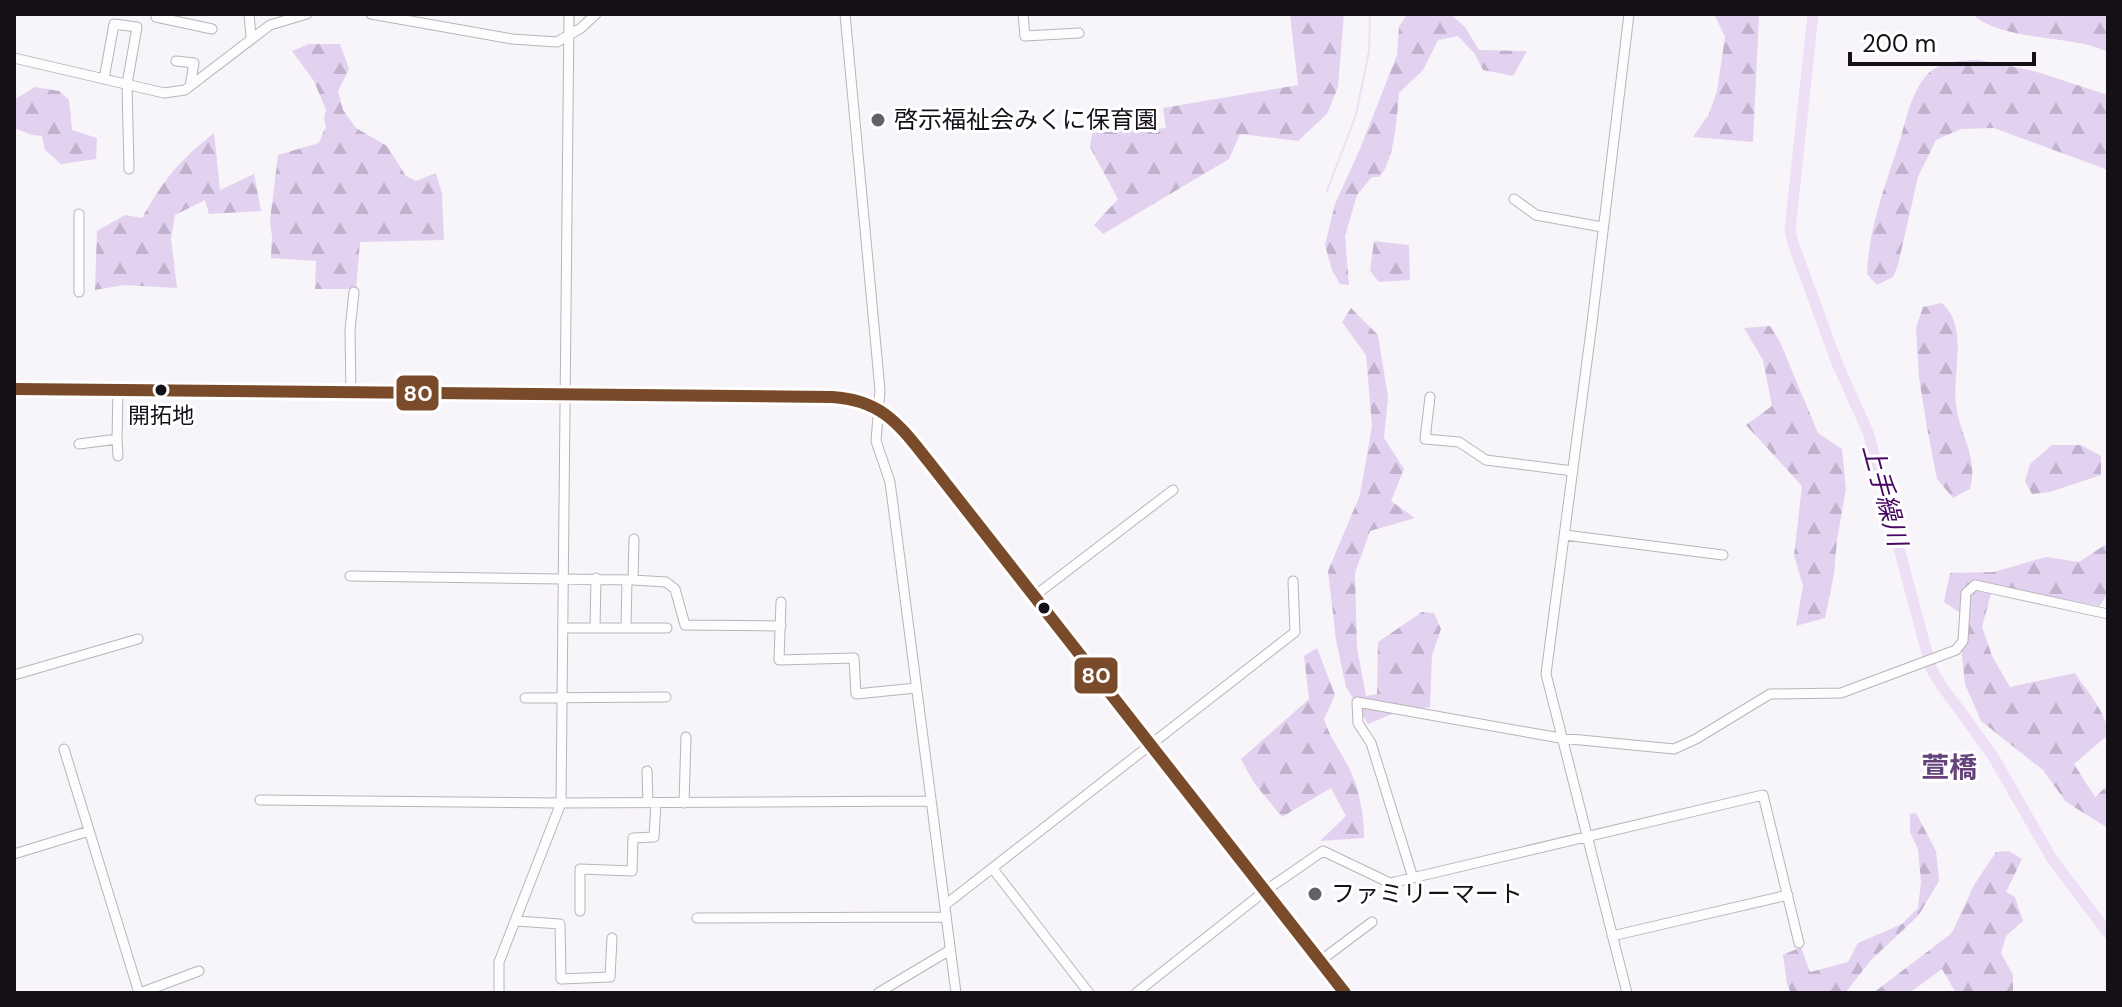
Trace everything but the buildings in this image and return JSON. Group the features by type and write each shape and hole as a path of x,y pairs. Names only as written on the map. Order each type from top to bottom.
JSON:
{"main road":[{"path":"14,389 832,397 850,398 878,408 907,436 1345,993"}],"street":[{"path":"157,14 156,17 212,29"},
{"path":"249,14 251,37"},
{"path":"14,58 164,93 177,93 270,25 307,14"},
{"path":"371,14 416,17 512,39 557,42 596,14"},
{"path":"499,993 499,962 561,803 569,14"},
{"path":"845,14 880,390 876,441 891,490 956,993"},
{"path":"1023,14 1025,36 1079,33"},
{"path":"1627,993 1546,674 1629,14"},
{"path":"104,79 114,24 137,27 127,84 129,169"},
{"path":"176,61 194,63 190,86"},
{"path":"1514,199 1536,215 1602,227"},
{"path":"79,214 79,292"},
{"path":"351,393 350,330 354,292"},
{"path":"118,391 118,456"},
{"path":"1430,397 1425,439 1459,442 1486,460 1573,471"},
{"path":"79,444 117,439"},
{"path":"1033,597 1173,490"},
{"path":"1565,535 1723,555"},
{"path":"626,628 634,539"},
{"path":"350,576 565,577 666,582 675,589 685,625 781,626"},
{"path":"595,628 596,578"},
{"path":"945,905 1295,632 1293,581"},
{"path":"1413,878 1371,743 1358,723 1357,702 1560,738 1674,749 1770,694 1841,693 1956,650 1963,641 1966,593 1975,585 2108,614"},
{"path":"781,602 779,660 854,658 856,694 916,688"},
{"path":"564,628 667,628"},
{"path":"14,675 138,639"},
{"path":"525,698 666,697"},
{"path":"684,803 686,737"},
{"path":"64,749 140,993 199,971"},
{"path":"580,911 580,869 632,871 633,838 654,837 647,771"},
{"path":"1136,993 1265,891 1323,851 1390,883 1763,795 1799,943"},
{"path":"260,800 561,803 930,801"},
{"path":"14,854 89,831"},
{"path":"993,869 1089,993"},
{"path":"1612,936 1788,895"},
{"path":"697,918 946,917"},
{"path":"516,921 560,924 561,979 610,977 612,938"},
{"path":"1320,961 1372,922"},
{"path":"878,993 950,950"}],"green space":[{"path":"1290,14 1344,14 1338,87 1327,114 1298,141 1240,134 1229,159 1103,234 1094,225 1118,199 1090,147 1092,133 1166,128 1163,108 1298,85"},
{"path":"1407,14 1450,14 1465,27 1479,50 1527,51 1513,76 1483,70 1475,54 1458,36 1438,40 1423,70 1399,93 1394,137 1384,170 1379,177 1372,177 1357,195 1345,236 1349,285 1340,284 1332,270 1325,245 1335,204 1397,55 1399,27"},
{"path":"1714,14 1759,14 1753,142 1693,137 1709,114 1717,91 1725,37"},
{"path":"1972,14 2108,14 2108,52 2075,42 2002,30"},
{"path":"309,44 340,44 349,69 338,91 343,110 356,128 387,146 406,176 416,181 436,173 442,194 444,240 360,242 356,289 315,289 316,261 271,258 270,221 278,155 319,143 326,129 326,110 314,81 292,51"},
{"path":"1979,60 2034,71 2108,95 2108,170 1994,128 1961,129 1936,140 1918,177 1898,265 1893,277 1877,285 1867,274 1874,223 1913,98 1921,82 1938,66"},
{"path":"35,87 59,91 69,100 72,130 97,138 96,159 61,164 45,150 42,136 14,128 14,100"},
{"path":"214,133 220,190 254,174 261,211 209,214 205,200 175,215 171,239 177,288 124,285 95,290 97,231 125,215 142,218 173,172"},
{"path":"1374,241 1409,245 1410,280 1379,282 1370,271"},
{"path":"1942,303 1955,325 1958,350 1956,404 1972,466 1970,489 1953,498 1937,479 1919,378 1916,328 1923,307"},
{"path":"1351,308 1378,335 1388,397 1384,438 1404,469 1391,501 1415,518 1370,531 1355,573 1357,648 1366,696 1377,694 1378,642 1422,612 1434,613 1441,629 1432,655 1430,707 1392,714 1368,724 1346,687 1336,640 1328,571 1360,495 1372,426 1366,355 1342,322"},
{"path":"1770,326 1780,342 1818,433 1842,449 1846,489 1825,618 1796,626 1803,586 1794,555 1802,486 1746,425 1772,406 1763,360 1744,328"},
{"path":"2052,445 2081,445 2101,456 2101,475 2050,492 2032,494 2025,481 2030,464"},
{"path":"2108,543 2108,592 2100,606 1992,590 1982,627 1992,656 2010,687 2075,673 2096,702 2108,735 2074,764 2095,797 2108,785 2108,828 2066,802 2043,770 1981,721 1965,684 1960,636 1965,616 1944,602 1950,573 1994,572 2046,557 2079,562"},
{"path":"1317,648 1335,695 1324,719 1355,781 1364,838 1320,841 1346,816 1331,788 1282,817 1254,783 1241,759 1309,699 1304,656"},
{"path":"1916,813 1936,851 1939,881 1918,916 1871,960 1845,993 1791,993 1783,955 1801,947 1810,972 1848,962 1858,943 1902,924 1918,908 1921,882 1918,849 1910,832 1910,814"},
{"path":"2009,851 2022,859 2006,892 2015,897 2023,921 2006,936 2001,953 2013,975 2013,993 1956,993 1942,969 1909,993 1873,993 1952,933 1974,885 1996,852"}],"waterway":[{"path":"1327,191 1356,115 1369,51 1370,14"},
{"name":"上手繰川","path":"1813,14 1790,230 1793,243 1837,363 1868,432 1931,668 1991,753 2052,859 2108,933"}],"transit line":[{"name":"80","path":"14,389 832,397 865,403 889,417 919,449 1345,993"}],"place":[{"name":"啓示福祉会みくに保育園","path":"878,120"},
{"name":"開拓地","path":"161,390"},
{"name":"ファミリーマート","path":"1315,894"}],"district":[{"name":"萱橋","path":"1949,767"}]}
